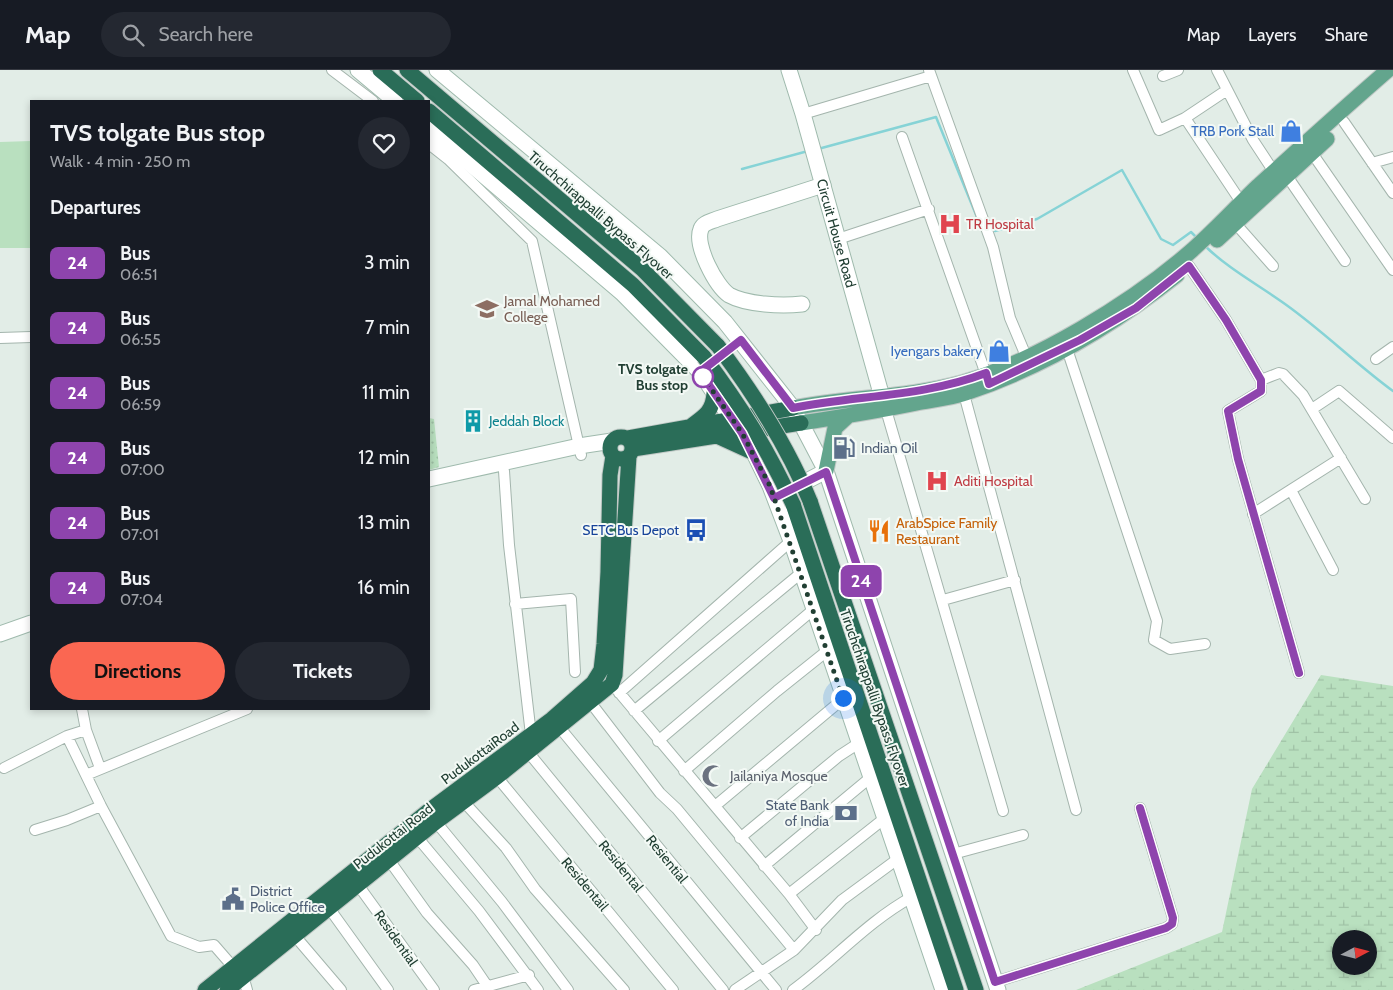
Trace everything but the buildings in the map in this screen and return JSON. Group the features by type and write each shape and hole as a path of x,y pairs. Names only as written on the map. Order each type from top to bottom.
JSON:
{"highway":[{"path":"380,70 416,100"},
{"name":"Tiruchchirappalli Bypass Flyover","path":"407,70 642,269 718,346 751,390 786,447 810,501 976,990"},
{"name":"Tiruchchirappalli Bypass Flyover","path":"430,112 633,285 704,357 736,398 770,455 793,504 956,990"},
{"path":"686,430 708,414 714,404 714,393"},
{"path":"630,448 618,437 611,449 619,459 630,448 686,430 793,408"},
{"path":"661,439 718,437 801,423"},
{"path":"718,437 754,453"},
{"path":"616,689 615,675 630,448"},
{"name":"PudukottaiRoad","path":"206,990 241,975 386,845 526,743 593,683 601,670 607,590 611,449"},
{"name":"Pudukottai Road","path":"227,990 241,975 295,936 436,822 498,778 526,743 560,728 591,703 616,689"}],"main road":[{"path":"1228,223 1241,202 1312,153 1389,74"},
{"path":"801,423 847,416 884,403 960,383 988,379 1067,349 1136,308 1389,74"},
{"path":"793,408 822,402 884,403 964,394 1026,356 1130,298 1189,259"},
{"path":"826,472 835,428 847,416"}],"street":[{"path":"332,70 372,100"},
{"path":"358,70 394,100"},
{"path":"437,70 660,256 741,340 793,408 826,472 996,986 1166,928 1172,924 1173,918 1140,808"},
{"name":"Circuit House Road","path":"789,70 804,114 884,403"},
{"path":"1134,70 1159,130 1185,118 1227,90"},
{"path":"1163,76 1178,70"},
{"path":"1217,70 1253,140 1346,261"},
{"path":"804,114 930,73 993,246 1010,318 1026,356"},
{"path":"1185,118 1241,202"},
{"path":"1344,122 1393,193"},
{"path":"430,131 622,293 700,372 754,453 774,498 814,609 943,990"},
{"path":"902,137 988,379"},
{"path":"430,145 448,159 532,241 580,451"},
{"path":"1312,153 1393,270"},
{"path":"1372,163 1393,157"},
{"path":"802,304 784,306 738,299 727,294 708,269 702,250 700,230 704,224 823,185"},
{"path":"838,239 929,209"},
{"path":"1228,223 1273,266"},
{"path":"1189,259 1261,380 1261,391 1257,395 1228,411 1253,514 1299,673"},
{"path":"0,338 30,337"},
{"path":"700,372 741,340"},
{"path":"1376,359 1393,348"},
{"path":"1067,349 1157,621 1154,640 1170,649 1205,644"},
{"path":"1261,380 1279,373 1283,374 1303,395 1365,499"},
{"path":"1312,409 1339,391 1393,438"},
{"path":"964,394 1076,810"},
{"path":"884,403 1003,810"},
{"path":"430,488 468,474 580,451 611,449"},
{"path":"430,479 504,471 580,451"},
{"path":"1253,514 1341,458"},
{"path":"504,471 526,743"},
{"path":"774,498 826,472"},
{"path":"1291,490 1333,570"},
{"path":"790,542 616,689 658,741 716,806 740,838 789,894 816,930"},
{"path":"634,711 801,573"},
{"path":"943,600 1015,580"},
{"path":"515,604 571,599 575,672"},
{"path":"658,741 814,609"},
{"path":"0,624 30,613"},
{"path":"0,634 30,623"},
{"path":"684,771 827,651"},
{"path":"716,806 843,698"},
{"path":"591,703 660,793 683,817 794,950"},
{"path":"82,710 86,730 100,768"},
{"path":"86,775 245,710"},
{"name":"Resiential","path":"560,728 776,990"},
{"path":"4,768 67,736 86,730"},
{"path":"67,736 100,806 171,936 199,948 214,945 241,975"},
{"name":"Residental","path":"526,743 723,990"},
{"path":"740,838 839,756 859,743"},
{"path":"764,866 871,777"},
{"name":"Residentail","path":"498,778 673,990"},
{"path":"464,802 506,848 535,889 624,990"},
{"path":"34,830 100,806"},
{"path":"789,894 885,818"},
{"path":"436,822 502,902 568,990"},
{"path":"953,854 1023,835"},
{"path":"417,837 529,975 538,990"},
{"path":"735,990 794,950 816,930 842,900 899,858"},
{"path":"389,860 427,913 473,965 490,988"},
{"name":"Residential","path":"358,885 434,990"},
{"path":"793,990 896,906 912,897"},
{"path":"329,908 388,990"},
{"path":"295,936 341,990"},
{"path":"474,990 490,988 529,975"}],"green space":[{"path":"30,141 30,248 0,248 0,142"},
{"path":"430,418 434,419 439,467 430,470"},
{"path":"1321,675 1393,686 1393,990 1076,990 1222,932 1252,789"}],"waterway":[{"path":"818,149 936,117 981,227"},
{"path":"742,169 808,151"},
{"path":"995,231 1037,219 1122,170 1161,239 1173,245 1191,232 1197,238"},
{"path":"1205,246 1234,270 1299,314 1393,391"}],"bus line":[{"name":"24","path":"1140,808 1173,918 1172,924 1166,928 1120,944 995,982 826,472 774,498 754,453 700,372 741,340 793,408 822,402 882,398 960,383 986,373 989,384 1067,349 1136,308 1189,266 1226,320 1261,380 1261,391 1257,395 1228,411 1238,459 1299,673"}],"place":[{"name":"TRB Pork Stall","path":"1291,131"},
{"name":"TR Hospital","path":"950,224"},
{"name":"Jamal Mohamed College","path":"487,309"},
{"name":"Iyengars bakery","path":"999,351"},
{"name":"TVS tolgate Bus stop","path":"703,377"},
{"name":"Jeddah Block","path":"473,421"},
{"name":"Indian Oil","path":"844,448"},
{"name":"Aditi Hospital","path":"937,481"},
{"name":"SETC Bus Depot","path":"696,530"},
{"name":"ArabSpice Family Restaurant","path":"879,531"},
{"name":"Jailaniya Mosque","path":"713,776"},
{"name":"State Bank of India","path":"846,813"},
{"name":"District Police Office","path":"233,899"}],"route":[{"path":"703,377 742,433 770,486 814,609 843,698"}]}
